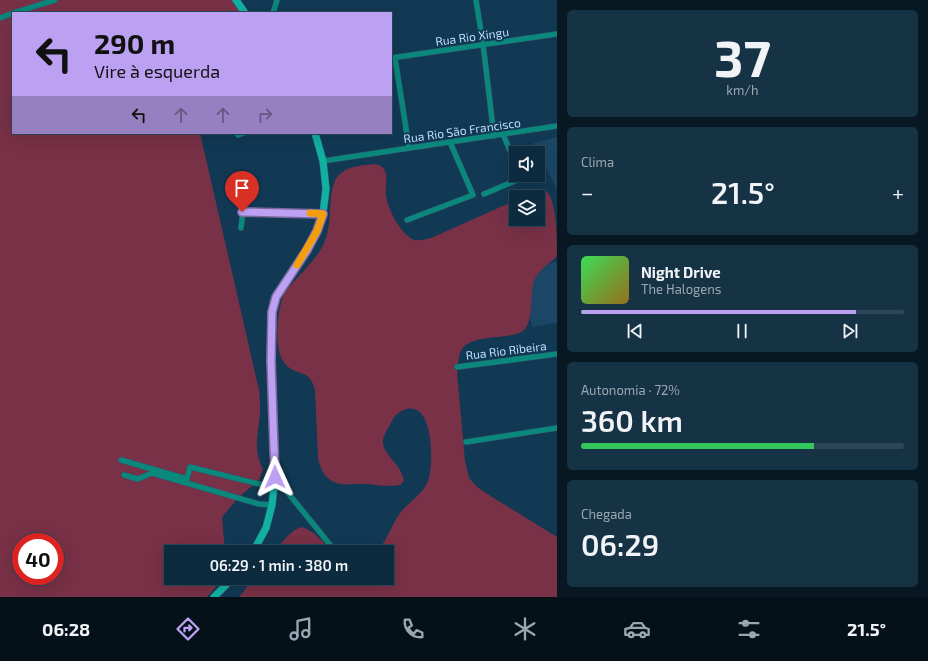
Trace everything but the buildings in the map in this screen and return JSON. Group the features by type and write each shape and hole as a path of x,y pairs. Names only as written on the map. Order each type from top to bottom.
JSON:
{"street":[{"path":"16,12 55,0"},
{"path":"236,0 243,12"},
{"path":"273,12 277,0"},
{"path":"476,0 494,136"},
{"path":"0,18 12,13"},
{"name":"Rua Rio Xingu","path":"393,58 557,34"},
{"path":"393,58 409,148"},
{"name":"Rua Rio São Francisco","path":"323,160 557,126"},
{"path":"257,545 266,528 272,505 275,477 271,360 272,312 276,297 307,250 317,231 323,214 326,189 323,160 315,134"},
{"path":"502,134 509,150"},
{"path":"407,220 472,195 450,142"},
{"path":"484,194 512,182"},
{"path":"241,228 242,212 323,214"},
{"name":"Rua Rio Ribeira","path":"457,367 557,354"},
{"path":"466,442 557,428"},
{"path":"121,460 187,479 190,467 259,484 274,486"},
{"path":"124,475 138,479 152,473 260,504 272,505"},
{"path":"275,477 330,545"},
{"path":"214,597 226,585"}],"shaded area":[{"path":"0,0 239,0 245,12 12,12 12,134 200,134 259,390 260,412 257,448 263,469 259,480 239,497 222,517 224,545 164,545 164,585 217,585 207,597 0,597"},
{"path":"557,137 557,189 545,166 545,146 535,146 533,143"},
{"path":"375,164 384,169 386,173 387,201 392,214 405,234 415,240 431,238 509,203 509,226 545,226 545,192 552,200 557,240 557,256 541,271 534,281 527,327 517,334 481,339 464,346 460,353 457,372 465,461 469,478 477,487 557,537 557,597 239,597 248,585 394,585 394,545 382,545 400,513 426,486 428,481 431,461 430,435 421,414 414,409 404,410 397,414 386,431 383,440 386,451 402,475 404,481 400,485 387,486 340,484 326,477 322,471 318,458 315,390 313,383 304,374 287,366 282,360 279,351 277,330 278,319 285,292 315,258 326,238 335,180 345,170"},
{"path":"557,262 557,323 532,327 521,269"},
{"path":"301,527 310,531 326,545 280,545 289,534"}],"slow traffic":[{"path":"297,265 317,231 323,214 310,213"}],"route":[{"path":"242,212 323,214 317,231 307,250 276,297 272,312 271,360 275,477"}]}
